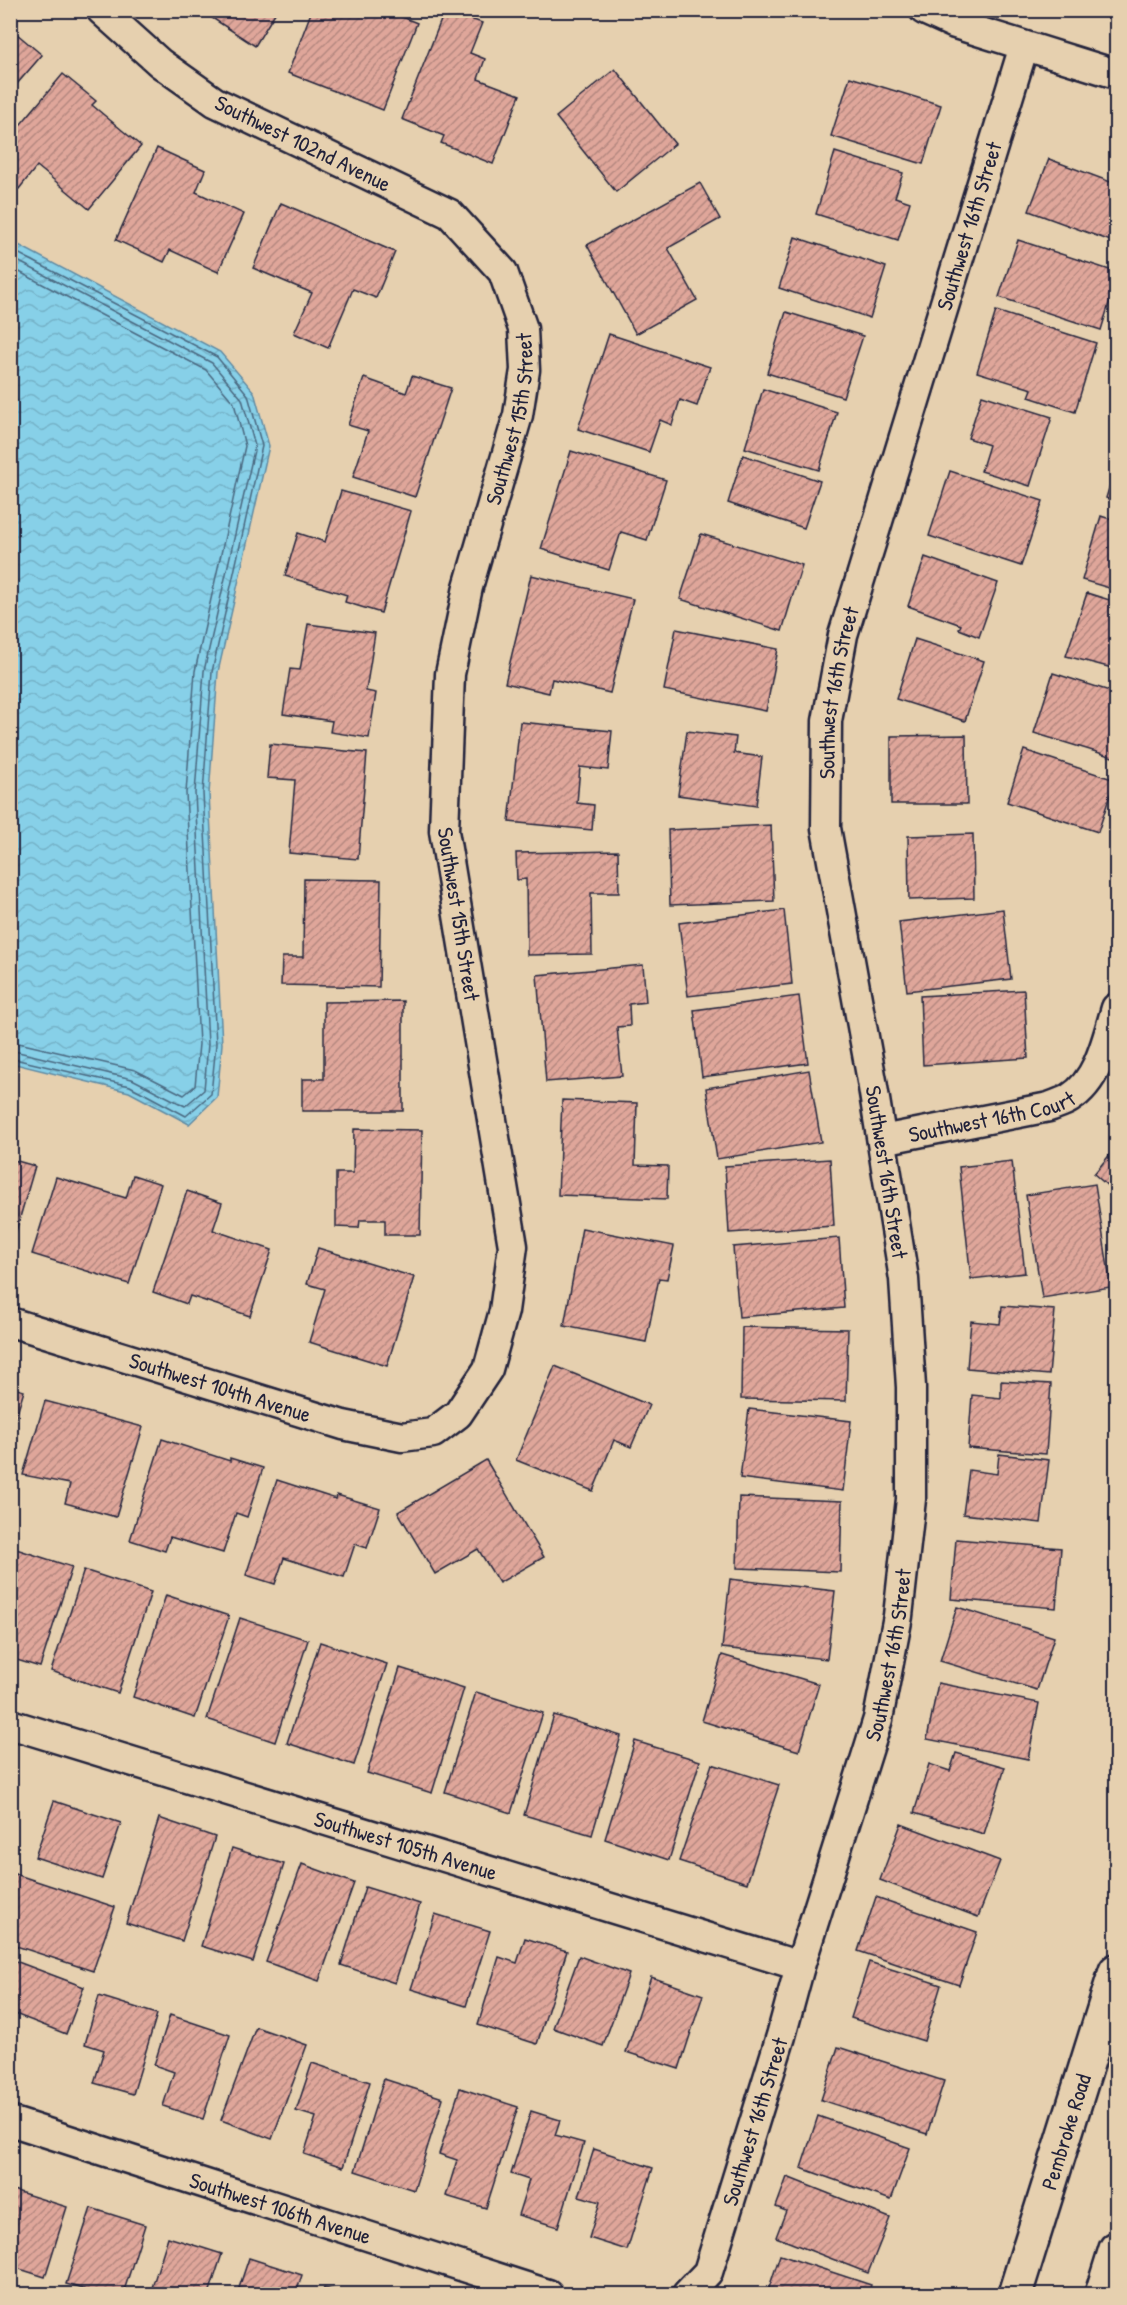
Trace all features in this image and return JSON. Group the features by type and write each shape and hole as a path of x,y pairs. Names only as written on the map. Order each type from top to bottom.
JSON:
{"main road":[{"name":"Pembroke Road","path":"1015,2295 1116,1971"},
{"path":"1102,2295 1116,2249"}],"street":[{"name":"Southwest 102nd Avenue","path":"101,10 159,63 215,102 450,214 503,272"},
{"path":"924,10 954,24 1116,74"},
{"name":"Southwest 16th Street","path":"687,2295 708,2272 781,2036 800,1966 878,1719 898,1616 911,1499 911,1387 904,1279 882,1140 826,828 827,721 843,635 1024,46"},
{"name":"Southwest 15th Street","path":"433,1433 458,1414 488,1369 504,1311 513,1246 444,831 450,674 468,587 518,415 525,370 523,329 503,272"},
{"name":"Southwest 16th Court","path":"882,1140 1049,1107 1071,1097 1090,1080 1116,1008"},
{"name":"Southwest 104th Avenue","path":"10,1322 343,1425 402,1437 433,1433"},
{"name":"Southwest 105th Avenue","path":"10,1724 800,1966"},
{"name":"Southwest 106th Avenue","path":"10,2121 548,2295"}],"water":[{"path":"11,241 220,352 254,392 269,446 218,672 209,794 222,1044 217,1097 189,1124 129,1092 11,1063"}],"building":[{"path":"200,10 277,10 255,46"},
{"path":"312,10 385,10 417,23 383,110 288,73"},
{"path":"445,10 482,23 470,53 485,59 478,79 520,95 493,164 441,143 444,136 402,119"},
{"path":"10,28 42,55 10,92"},
{"path":"615,69 675,144 616,192 556,117"},
{"path":"63,74 96,101 92,105 141,146 89,209 37,166 19,189 10,182 10,137"},
{"path":"850,77 941,105 923,164 831,136"},
{"path":"157,148 205,170 196,192 244,214 218,272 170,250 164,262 116,240"},
{"path":"835,152 903,173 895,197 910,202 898,240 816,214"},
{"path":"1049,159 1116,184 1116,243 1029,211"},
{"path":"700,183 720,219 668,248 697,300 636,334 587,245"},
{"path":"281,203 395,252 376,298 353,289 328,348 294,333 312,293 253,268"},
{"path":"795,237 886,267 870,318 779,288"},
{"path":"1018,240 1116,272 1116,281 1101,330 999,297"},
{"path":"996,311 1096,343 1075,412 1029,397 1032,389 977,372"},
{"path":"786,312 863,336 843,397 767,373"},
{"path":"609,334 710,367 697,406 680,400 672,425 660,420 649,452 578,429"},
{"path":"412,376 451,388 415,497 353,477 368,431 348,425 364,378 406,393"},
{"path":"763,389 837,412 819,470 745,448"},
{"path":"982,395 1052,417 1030,486 981,471 989,445 968,438"},
{"path":"571,451 666,480 647,540 621,532 609,570 541,549"},
{"path":"743,455 820,481 804,528 728,503"},
{"path":"1116,465 1116,502 1106,498"},
{"path":"950,471 1043,501 1021,566 929,536"},
{"path":"341,491 411,511 381,613 345,602 347,595 285,576 298,533 325,542"},
{"path":"1101,516 1116,521 1116,590 1082,580"},
{"path":"701,534 802,565 782,631 680,599"},
{"path":"925,557 998,583 979,637 959,629 961,625 908,606"},
{"path":"531,575 633,599 610,693 552,679 549,693 505,683"},
{"path":"1087,593 1116,602 1116,669 1066,656"},
{"path":"308,624 375,633 366,691 376,693 369,738 330,732 332,721 283,714 290,669 300,670"},
{"path":"676,629 778,649 766,711 664,690"},
{"path":"915,639 984,661 965,721 896,699"},
{"path":"1053,673 1116,693 1116,758 1034,733"},
{"path":"520,722 612,731 608,770 580,767 577,803 594,805 592,830 509,822"},
{"path":"687,731 736,737 734,753 762,757 756,806 678,795"},
{"path":"966,735 967,804 891,804 891,736"},
{"path":"270,744 367,753 358,859 289,853 295,780 267,778"},
{"path":"1024,750 1115,780 1098,832 1007,802"},
{"path":"771,825 774,901 670,905 668,830"},
{"path":"973,834 974,898 909,900 908,836"},
{"path":"618,851 619,893 591,893 592,954 527,955 526,879 517,880 516,853"},
{"path":"304,879 381,880 379,987 281,985 282,957 303,957"},
{"path":"1003,909 1011,979 907,991 899,922"},
{"path":"784,910 792,984 688,996 679,923"},
{"path":"643,965 646,1002 629,1004 630,1026 617,1027 622,1076 546,1082 537,975"},
{"path":"1024,990 1028,1058 923,1065 920,996"},
{"path":"799,996 808,1063 702,1077 694,1010"},
{"path":"403,1001 403,1111 302,1111 302,1079 324,1079 324,1002"},
{"path":"809,1070 821,1142 717,1159 706,1088"},
{"path":"562,1100 637,1103 635,1165 668,1166 667,1199 558,1195"},
{"path":"354,1129 422,1130 420,1235 385,1235 385,1220 360,1220 359,1228 336,1227 336,1173 353,1173"},
{"path":"1116,1147 1116,1193 1094,1174"},
{"path":"10,1159 35,1166 12,1245 10,1244"},
{"path":"830,1159 834,1226 729,1233 725,1166"},
{"path":"1012,1161 1025,1273 971,1279 959,1167"},
{"path":"133,1175 161,1184 129,1284 32,1254 56,1177 126,1198"},
{"path":"1095,1184 1111,1287 1042,1298 1026,1195"},
{"path":"187,1191 222,1203 213,1230 272,1250 250,1316 190,1296 187,1304 153,1292"},
{"path":"582,1228 674,1246 667,1279 659,1278 646,1342 564,1326"},
{"path":"839,1238 844,1308 739,1317 733,1247"},
{"path":"318,1248 414,1277 387,1366 309,1342 325,1289 307,1284"},
{"path":"1002,1306 1055,1310 1049,1375 967,1368 971,1321 1000,1324"},
{"path":"742,1327 848,1329 846,1401 741,1399"},
{"path":"555,1366 649,1405 631,1447 614,1440 593,1491 516,1460"},
{"path":"1001,1381 1051,1384 1046,1454 968,1448 972,1395 1001,1398"},
{"path":"10,1387 24,1391 10,1436"},
{"path":"45,1401 143,1427 116,1517 65,1503 70,1484 23,1475"},
{"path":"749,1409 851,1421 843,1491 740,1478"},
{"path":"162,1439 230,1461 230,1458 263,1468 247,1517 236,1513 223,1553 170,1537 165,1551 130,1540"},
{"path":"999,1454 1049,1460 1041,1523 963,1514 969,1470 997,1474"},
{"path":"486,1460 544,1557 499,1583 478,1549 435,1574 398,1512"},
{"path":"277,1480 336,1499 337,1495 380,1508 367,1548 355,1544 344,1577 284,1558 275,1584 246,1575"},
{"path":"739,1497 842,1501 840,1572 737,1568"},
{"path":"956,1539 1061,1548 1056,1608 951,1599"},
{"path":"10,1547 72,1567 40,1667 10,1658"},
{"path":"84,1570 151,1592 118,1693 51,1671"},
{"path":"730,1579 835,1591 827,1659 722,1648"},
{"path":"166,1595 229,1616 195,1718 133,1697"},
{"path":"957,1607 1054,1637 1037,1690 940,1661"},
{"path":"240,1618 308,1640 275,1742 207,1719"},
{"path":"320,1642 387,1664 354,1765 287,1743"},
{"path":"722,1655 819,1684 799,1751 702,1721"},
{"path":"400,1668 464,1688 432,1793 367,1773"},
{"path":"938,1683 1039,1703 1028,1759 927,1739"},
{"path":"476,1692 543,1713 511,1813 445,1792"},
{"path":"554,1715 621,1736 592,1835 524,1815"},
{"path":"635,1741 700,1761 669,1860 605,1839"},
{"path":"956,1753 1005,1767 984,1834 914,1813 929,1764 950,1771"},
{"path":"712,1764 779,1785 747,1883 679,1861"},
{"path":"54,1801 121,1823 102,1879 35,1857"},
{"path":"159,1818 215,1837 182,1941 126,1923"},
{"path":"901,1824 1000,1861 978,1917 880,1880"},
{"path":"232,1848 284,1864 253,1962 201,1946"},
{"path":"302,1864 354,1883 319,1981 266,1962"},
{"path":"15,1874 115,1907 93,1971 10,1944 10,1887"},
{"path":"365,1887 420,1904 395,1983 341,1965"},
{"path":"876,1897 977,1932 959,1985 858,1951"},
{"path":"435,1914 490,1931 466,2006 411,1989"},
{"path":"525,1938 567,1951 537,2044 478,2025 499,1957 517,1963"},
{"path":"579,1956 629,1974 603,2046 553,2028"},
{"path":"10,1959 84,1987 66,2034 10,2012"},
{"path":"869,1962 941,1985 924,2041 851,2018"},
{"path":"651,1977 703,1995 679,2069 626,2052"},
{"path":"99,1996 157,2014 133,2094 94,2083 104,2050 85,2044"},
{"path":"170,2015 230,2035 203,2119 163,2106 174,2072 154,2065"},
{"path":"256,2027 307,2045 272,2139 221,2120"},
{"path":"838,2047 944,2081 927,2134 821,2100"},
{"path":"312,2063 370,2082 343,2167 304,2154 316,2117 296,2111"},
{"path":"384,2079 443,2098 414,2190 355,2171"},
{"path":"460,2088 518,2107 486,2208 446,2196 457,2160 439,2154"},
{"path":"531,2111 560,2120 555,2135 584,2143 558,2227 518,2215 529,2180 511,2174"},
{"path":"818,2116 910,2148 891,2200 801,2168"},
{"path":"594,2149 653,2168 627,2250 589,2238 600,2202 579,2196"},
{"path":"787,2177 890,2218 868,2273 776,2237 786,2211 776,2207"},
{"path":"13,2190 67,2207 45,2277 10,2266 10,2198"},
{"path":"91,2208 145,2225 123,2294 100,2294 66,2284"},
{"path":"168,2237 222,2254 209,2294 150,2294"},
{"path":"780,2255 871,2285 868,2294 767,2294"},
{"path":"249,2258 302,2275 296,2294 237,2294"},
{"path":"324,2288 347,2294 322,2294"}]}
